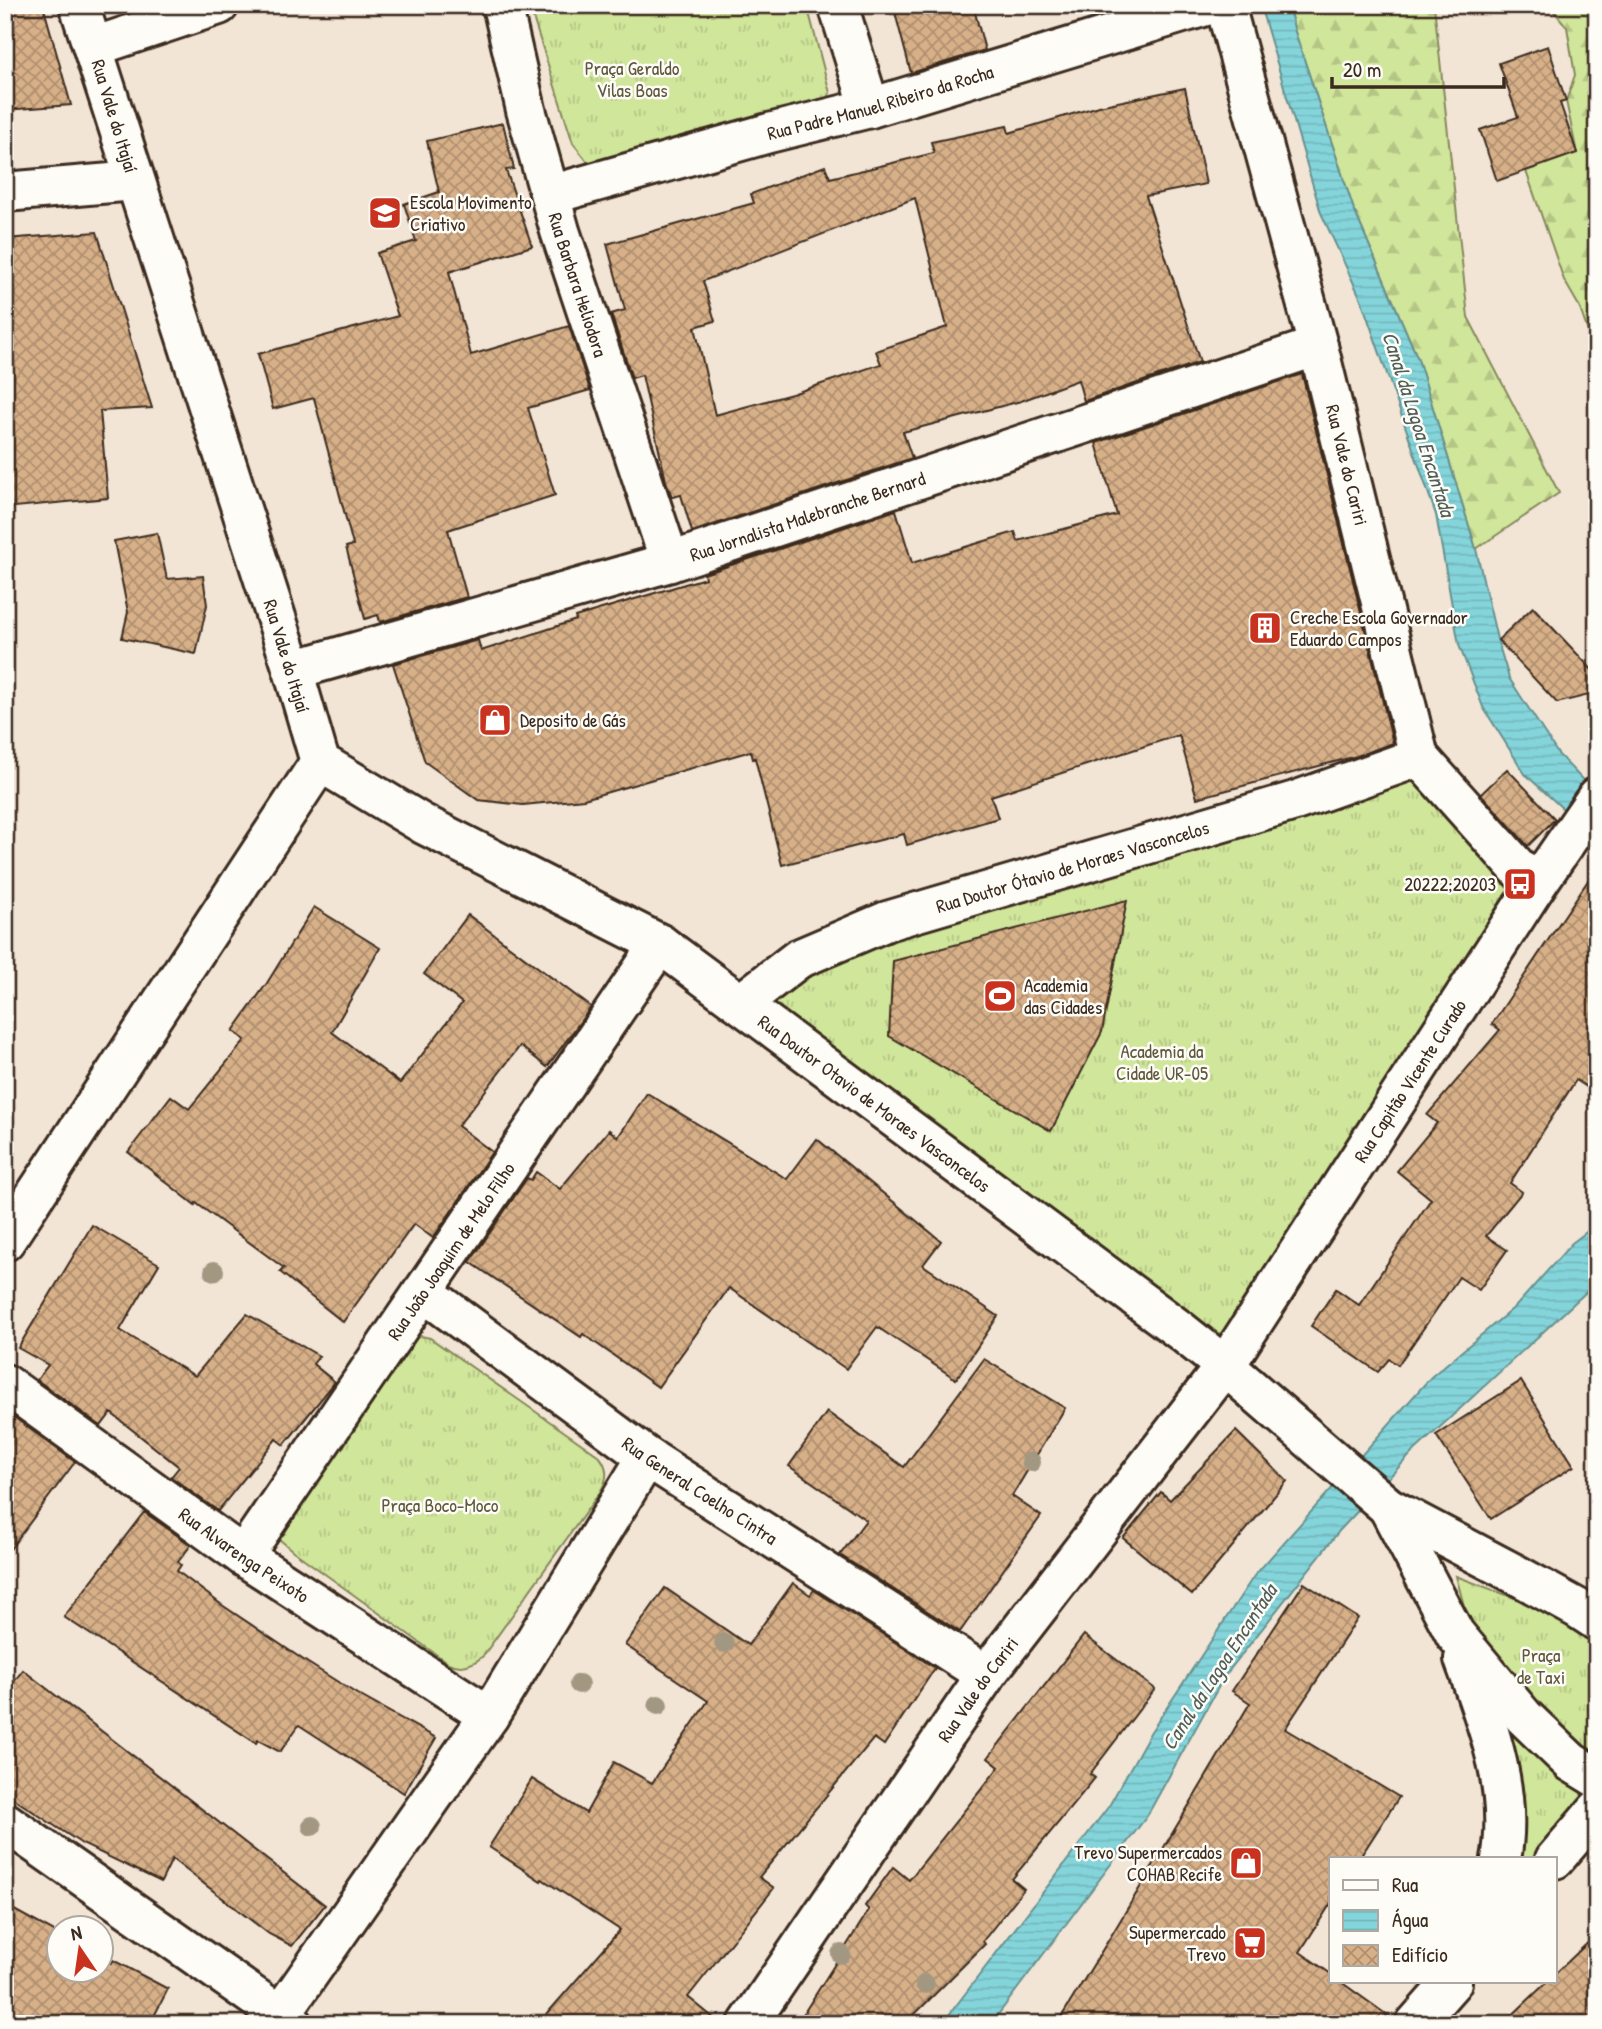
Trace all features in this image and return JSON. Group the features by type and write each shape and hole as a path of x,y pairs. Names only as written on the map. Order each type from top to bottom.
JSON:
{"street":[{"name":"Rua Vale do Itajaí","path":"79,5 293,670 320,762"},
{"path":"93,47 219,5"},
{"name":"Rua Barbara Heliodora","path":"502,5 526,110 560,231 670,562"},
{"path":"838,5 870,108"},
{"name":"Rua Padre Manuel Ribeiro da Rocha","path":"550,195 769,133 870,108 1209,5"},
{"name":"Rua Vale do Cariri","path":"1225,5 1318,346 1419,757 1535,887"},
{"path":"5,192 135,181"},
{"name":"Rua Jornalista Malebranche Bernard","path":"293,670 670,562 1318,346"},
{"name":"Rua Doutor Ótavio de Moraes Vasconcelos","path":"741,1003 798,959 887,921 1295,800 1419,757"},
{"path":"5,1241 320,762"},
{"name":"Rua Doutor Otavio de Moraes Vasconcelos","path":"320,762 423,824 660,944 1170,1323 1225,1366 1383,1503 1597,1621"},
{"name":"Rua Capitão Vicente Curado","path":"1225,1366 1586,811"},
{"name":"Rua João Joaquim de Melo Filho","path":"243,1556 660,944"},
{"name":"Rua General Coelho Cintra","path":"422,1293 647,1457 986,1675"},
{"name":"Rua Vale do Cariri","path":"748,2024 986,1675 1225,1366"},
{"name":"Rua Alvarenga Peixoto","path":"5,1384 243,1556 489,1716"},
{"path":"5,1822 283,2021 489,1716 647,1457"},
{"name":"Rua Doutor Otavio de Moraes Vasconcelos","path":"1383,1503 1455,1634 1531,1724 1571,1762 1597,1778"},
{"path":"1517,1575 1597,1593"},
{"path":"1455,1634 1500,1771 1505,1840 1501,1857"},
{"path":"1556,1859 1597,1810"},
{"path":"1415,2024 1451,1983"}],"green space":[{"name":"Praça Geraldo Vilas Boas","path":"529,5 807,5 830,93 826,99 597,165 587,161 573,143"},
{"path":"1288,5 1434,5 1468,317 1559,493 1476,549 1418,359 1354,210"},
{"path":"1549,5 1597,5 1597,358 1579,306 1564,280 1526,171 1577,153 1566,101 1575,75 1567,27"},
{"name":"Academia da Cidade UR-05","path":"1435,776 1515,883 1224,1380 737,1014 880,916 1266,812"},
{"name":"Praça Boco-Moco","path":"421,1336 430,1338 599,1456 606,1469 605,1483 600,1492 483,1656 462,1666 448,1663 293,1551 279,1539 277,1529 409,1339"},
{"name":"Praça de Taxi","path":"1456,1576 1567,1618 1597,1618 1597,1824 1556,1858 1508,1857 1484,1681"}],"water":[{"name":"Canal da Lagoa Encantada","path":"1260,5 1288,5 1354,210 1418,359 1476,549 1509,678 1558,754 1597,795 1597,840 1525,774 1483,707 1459,645 1436,515 1361,299 1321,213"},
{"name":"Canal da Lagoa Encantada","path":"1597,1224 1597,1282 1411,1454 1340,1530 1224,1677 1147,1816 991,2024 942,2024 1109,1806 1150,1733 1254,1576 1431,1377 1517,1305 1572,1243"}],"building":[{"path":"5,5 43,5 71,105 5,110"},
{"path":"893,5 973,5 985,50 911,73"},
{"path":"1548,46 1566,101 1560,103 1577,153 1497,181 1480,130 1518,117 1499,63"},
{"path":"1185,88 1206,184 1146,196 1200,362 1084,401 1078,380 1021,401 903,432 912,458 692,532 681,495 672,497 666,481 642,375 632,378 611,314 625,310 607,244 754,203 751,194 825,166 830,178 934,153 931,142 1007,126 1009,133 1099,106","holes":["915,198 947,327 876,351 881,364 792,394 715,415 695,327 715,321 703,281"]},
{"path":"503,123 514,169 506,170 532,246 449,272 471,355 569,326 590,390 528,408 555,495 448,530 467,597 380,622 378,615 365,619 346,547 353,545 314,398 273,409 258,354 398,316 377,253 416,241 404,204 439,192 427,141"},
{"path":"97,232 152,408 100,411 108,498 5,508 5,239"},
{"path":"1302,374 1393,743 1357,756 1197,798 1179,735 991,796 998,818 907,845 904,834 782,865 751,751 584,799 523,805 478,800 425,762 393,664 478,640 481,651 576,620 575,617 705,578 704,574 896,510 912,563 1015,532 1018,541 1117,515 1096,443"},
{"path":"157,533 167,579 203,576 207,605 196,654 122,638 128,612 114,541"},
{"path":"1533,607 1597,675 1597,693 1557,703 1498,640"},
{"path":"1507,769 1555,819 1528,846 1481,794"},
{"path":"1597,867 1597,1094 1576,1080 1510,1183 1522,1192 1486,1236 1507,1250 1479,1290 1459,1277 1398,1365 1389,1359 1378,1372 1311,1326 1336,1289 1359,1305 1431,1199 1397,1171 1437,1123 1427,1115 1500,1030 1492,1024"},
{"name":"Academia das Cidades","path":"1127,900 1102,1032 1051,1131 889,1036 893,961"},
{"path":"314,907 380,948 332,1032 400,1083 462,1003 424,974 468,915 591,1007 547,1067 520,1046 458,1126 492,1152 433,1238 414,1224 343,1322 280,1272 284,1268 196,1203 195,1205 128,1152 171,1096 189,1109 245,1040 233,1031 267,983"},
{"path":"647,1093 787,1179 817,1139 941,1241 923,1265 998,1316 956,1379 877,1327 846,1369 729,1288 658,1387 583,1334 581,1337 470,1262 527,1178 531,1180 536,1172 560,1189 609,1130 618,1137"},
{"path":"92,1225 159,1264 120,1330 195,1376 247,1314 319,1356 313,1364 335,1382 284,1445 276,1439 218,1511 171,1477 179,1467 111,1413 101,1426 37,1380 48,1365 18,1348"},
{"path":"984,1359 1065,1408 1012,1496 1041,1516 960,1632 840,1555 866,1520 789,1466 827,1412 904,1467"},
{"path":"1521,1381 1574,1466 1491,1519 1436,1435"},
{"path":"11,1415 75,1462 5,1556 5,1423"},
{"path":"1236,1431 1287,1481 1192,1595 1123,1538 1161,1492 1170,1500"},
{"path":"144,1512 191,1545 178,1562 181,1565 177,1571 308,1663 436,1738 404,1793 299,1725 280,1752 258,1740 256,1743 64,1617"},
{"path":"793,1583 810,1595 814,1590 935,1668 884,1745 874,1738 759,1877 774,1888 688,1997 721,2024 538,2024 620,1930 489,1847 532,1779 586,1813 614,1762 652,1783 708,1701 625,1645 665,1588 748,1645"},
{"path":"1304,1583 1358,1618 1285,1729 1399,1797 1360,1857 1329,1857 1329,1906 1300,1952 1329,1973 1329,1983 1342,1983 1394,2020 1394,2024 1057,2024 1250,1703 1232,1691"},
{"path":"1084,1635 1155,1689 1090,1774 1095,1778 1012,1879 1024,1889 983,1941 985,1944 905,2024 797,2024 869,1910 865,1906 893,1867 909,1880 999,1767 988,1758"},
{"path":"23,1670 325,1905 292,1946 269,1934 172,1859 161,1882 82,1844 5,1793 5,1693"},
{"path":"5,1905 46,1927 46,1983 116,1983 116,1962 168,1989 150,2024 5,2024"},
{"path":"1597,1934 1597,2024 1503,2024 1546,1983 1556,1983 1556,1973"}],"place":[{"name":"Escola Movimento Criativo","path":"385,213"},
{"name":"Creche Escola Governador Eduardo Campos","path":"1265,628"},
{"name":"Deposito de Gás","path":"495,720"},
{"name":"20222;20203","path":"1520,884"},
{"name":"Academia das Cidades","path":"1000,996"},
{"name":"Trevo Supermercados COHAB Recife","path":"1246,1863"},
{"name":"Supermercado Trevo","path":"1250,1943"}]}
